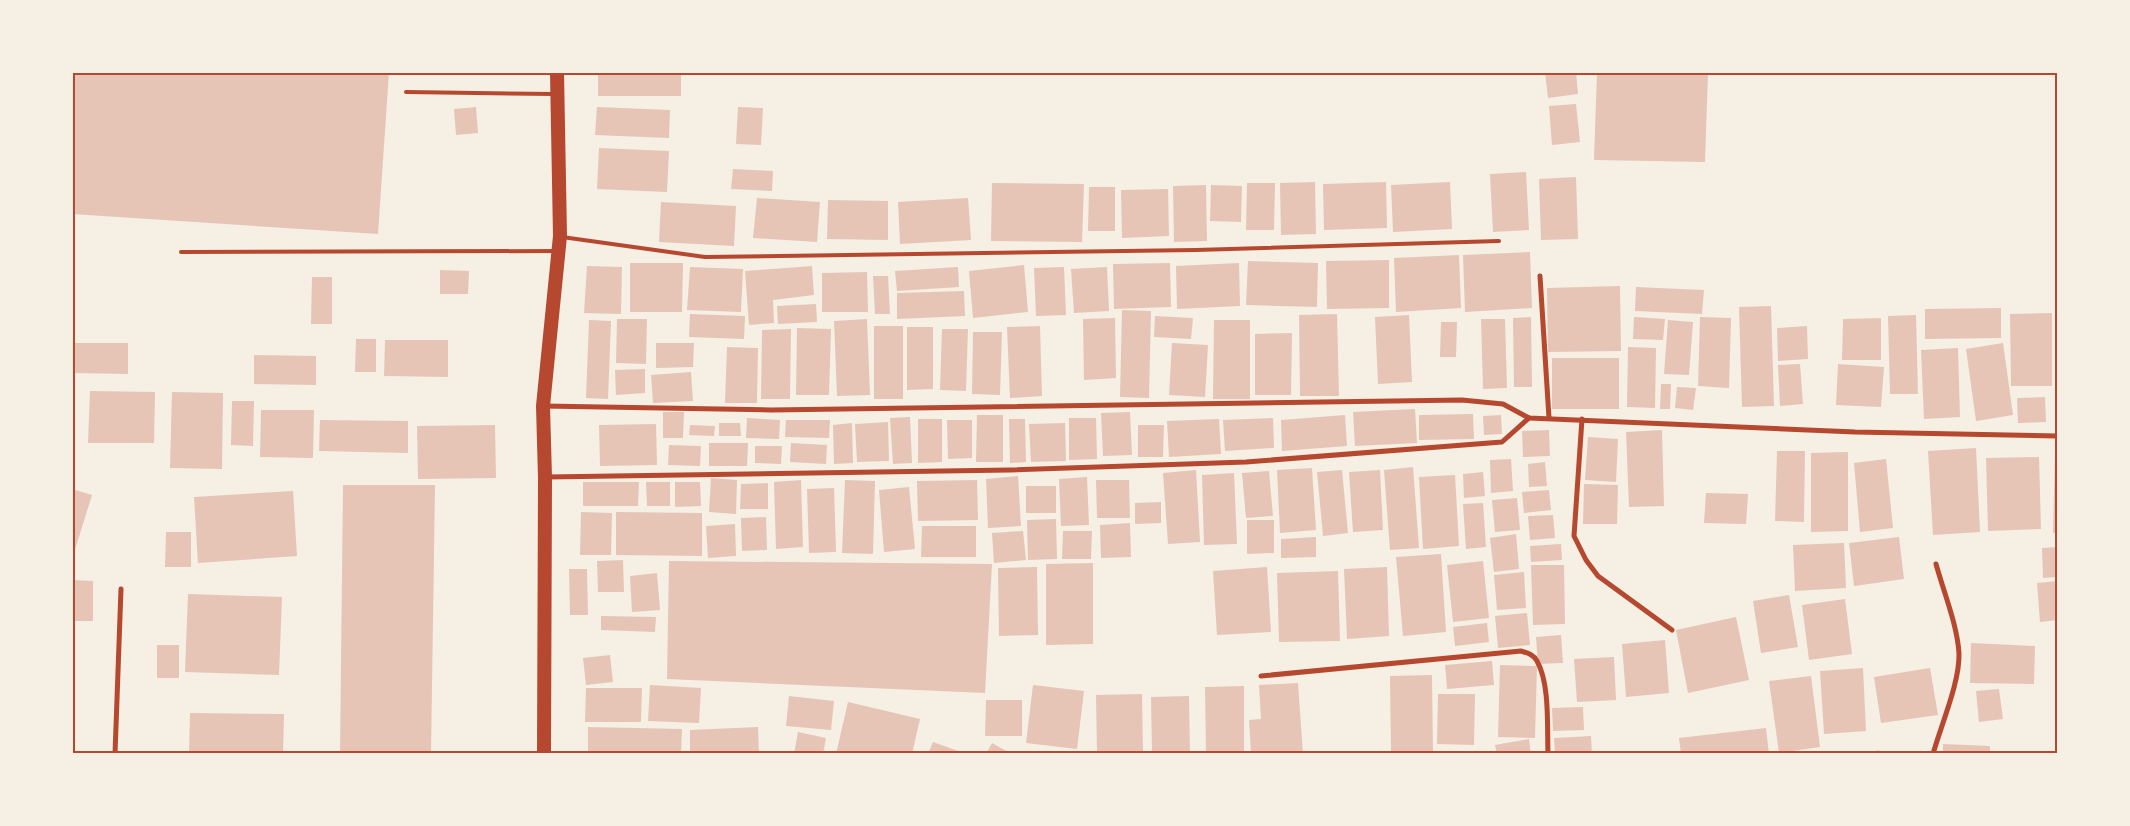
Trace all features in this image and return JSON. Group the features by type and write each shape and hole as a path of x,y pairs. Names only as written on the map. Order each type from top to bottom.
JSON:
{"highway":[{"path":"544,754 543,406 560,236 557,72"}],"street":[{"path":"1540,276 1549,418"},
{"path":"543,406 772,410 1462,400 1503,404 1529,418 1855,432 2058,436"},
{"path":"544,478 1000,471 1246,462 1502,442 1529,418"},
{"path":"1582,419 1574,536 1586,560 1598,576 1672,630"},
{"path":"1933,754 1956,678 1959,654 1956,633 1936,564"},
{"path":"115,754 121,590"},
{"path":"1261,676 1521,651 1531,654 1537,661 1545,682 1548,754"}],"lane":[{"path":"406,92 557,94"},
{"path":"560,236 705,257 1196,250 1499,242"},
{"path":"181,252 558,252"}],"building":[{"path":"72,72 389,72 378,234 72,214"},
{"path":"598,72 681,72 681,96 598,96"},
{"path":"1545,72 1576,72 1578,94 1548,98"},
{"path":"1597,72 1708,72 1705,162 1594,160"},
{"path":"1576,104 1580,142 1552,145 1549,106"},
{"path":"476,107 478,133 456,135 454,109"},
{"path":"597,107 670,110 669,138 595,135"},
{"path":"738,107 763,108 761,145 736,144"},
{"path":"599,148 669,151 667,192 597,189"},
{"path":"733,169 773,171 772,191 731,189"},
{"path":"1526,172 1529,230 1493,232 1490,174"},
{"path":"1576,177 1578,239 1541,240 1539,179"},
{"path":"1315,182 1316,234 1281,235 1280,183"},
{"path":"1386,182 1387,228 1324,230 1323,184"},
{"path":"1450,182 1452,229 1393,232 1391,185"},
{"path":"992,183 1084,184 1082,242 991,241"},
{"path":"1247,183 1275,183 1274,230 1246,230"},
{"path":"1206,185 1207,241 1174,242 1173,186"},
{"path":"1211,185 1242,186 1241,222 1210,221"},
{"path":"1089,187 1115,187 1115,231 1088,231"},
{"path":"1168,189 1169,236 1122,238 1121,190"},
{"path":"757,198 820,202 817,242 753,238"},
{"path":"968,198 971,240 900,244 898,202"},
{"path":"828,200 888,201 888,240 827,239"},
{"path":"661,202 736,206 734,246 659,242"},
{"path":"1530,252 1532,308 1465,312 1463,255"},
{"path":"1459,255 1461,308 1396,312 1394,258"},
{"path":"1389,260 1389,308 1327,309 1326,261"},
{"path":"1248,261 1318,263 1317,307 1246,305"},
{"path":"630,263 683,263 682,312 630,312"},
{"path":"1170,263 1171,307 1114,309 1113,264"},
{"path":"1239,263 1240,306 1177,309 1176,266"},
{"path":"1024,265 1028,312 973,318 969,271"},
{"path":"587,266 622,267 621,314 584,313"},
{"path":"812,266 814,295 773,300 774,323 749,325 745,271"},
{"path":"690,267 743,269 741,312 687,310"},
{"path":"958,267 959,287 897,291 895,271"},
{"path":"1064,267 1066,315 1036,316 1034,268"},
{"path":"1107,267 1109,311 1074,313 1071,269"},
{"path":"440,270 469,271 468,294 440,294"},
{"path":"867,272 868,312 822,312 822,273"},
{"path":"873,276 888,276 890,314 875,314"},
{"path":"312,277 332,277 332,324 311,324"},
{"path":"1620,286 1621,351 1548,352 1547,288"},
{"path":"1636,287 1704,290 1702,314 1635,311"},
{"path":"964,291 965,316 897,319 897,293"},
{"path":"816,304 817,322 778,324 777,306"},
{"path":"1771,306 1774,406 1742,407 1739,307"},
{"path":"2001,308 2001,338 1925,339 1925,309"},
{"path":"1122,310 1151,311 1149,398 1120,397"},
{"path":"2052,313 2052,386 2011,386 2010,314"},
{"path":"690,314 745,316 744,339 689,337"},
{"path":"1337,314 1339,396 1300,396 1299,315"},
{"path":"1409,315 1412,382 1378,384 1375,317"},
{"path":"1916,315 1918,394 1890,394 1888,316"},
{"path":"1155,316 1193,318 1191,339 1154,337"},
{"path":"1531,317 1532,387 1514,387 1513,318"},
{"path":"1634,317 1665,319 1663,340 1633,339"},
{"path":"1700,317 1731,318 1729,388 1698,386"},
{"path":"1115,318 1116,378 1084,380 1083,319"},
{"path":"1881,318 1881,360 1842,360 1843,319"},
{"path":"617,319 647,319 646,364 616,363"},
{"path":"867,319 870,395 837,396 834,321"},
{"path":"1481,319 1505,319 1507,388 1483,389"},
{"path":"589,320 611,321 608,399 586,398"},
{"path":"1214,320 1250,320 1250,399 1213,399"},
{"path":"1668,320 1693,322 1689,375 1664,374"},
{"path":"1441,322 1457,322 1456,357 1440,357"},
{"path":"874,326 903,326 903,399 874,399"},
{"path":"1040,326 1042,396 1010,398 1007,327"},
{"path":"1807,326 1808,359 1778,361 1777,328"},
{"path":"907,327 933,327 933,389 907,390"},
{"path":"797,328 831,329 829,395 796,395"},
{"path":"791,329 790,399 761,399 762,330"},
{"path":"942,329 968,329 966,391 940,390"},
{"path":"973,332 1002,332 1000,395 972,394"},
{"path":"1292,333 1291,395 1255,395 1255,334"},
{"path":"356,339 376,339 376,372 355,372"},
{"path":"385,340 448,340 448,377 384,376"},
{"path":"72,343 128,343 128,374 72,373"},
{"path":"656,343 694,343 693,367 656,368"},
{"path":"1172,343 1208,345 1205,397 1169,395"},
{"path":"2003,343 2013,415 1976,421 1966,349"},
{"path":"727,347 758,348 757,403 725,403"},
{"path":"1628,347 1656,348 1655,408 1627,407"},
{"path":"1958,348 1960,417 1924,419 1921,350"},
{"path":"254,355 316,356 316,385 254,384"},
{"path":"1552,358 1619,358 1619,409 1552,409"},
{"path":"1800,364 1803,404 1780,406 1778,365"},
{"path":"1838,364 1884,367 1881,407 1836,405"},
{"path":"645,369 645,393 616,395 615,370"},
{"path":"691,372 693,401 653,403 651,375"},
{"path":"1661,384 1671,384 1670,409 1660,409"},
{"path":"1677,387 1696,388 1693,410 1675,408"},
{"path":"90,391 155,392 154,443 88,443"},
{"path":"172,392 223,393 222,469 170,468"},
{"path":"2045,397 2046,422 2018,423 2017,398"},
{"path":"232,401 254,401 253,446 231,445"},
{"path":"1415,409 1417,443 1355,446 1353,412"},
{"path":"261,410 314,410 313,458 260,457"},
{"path":"663,412 684,412 683,438 663,438"},
{"path":"1130,412 1132,455 1103,456 1101,413"},
{"path":"1473,414 1474,439 1419,440 1419,415"},
{"path":"977,415 1003,415 1003,462 976,462"},
{"path":"1345,415 1347,446 1282,451 1281,420"},
{"path":"1501,415 1502,434 1484,435 1483,416"},
{"path":"910,417 912,463 893,464 890,418"},
{"path":"747,418 780,420 779,439 746,438"},
{"path":"1069,418 1096,418 1097,459 1069,460"},
{"path":"1273,418 1274,448 1225,451 1223,420"},
{"path":"918,419 942,419 942,462 918,463"},
{"path":"1009,419 1025,419 1026,462 1010,463"},
{"path":"1219,419 1221,454 1169,457 1167,421"},
{"path":"320,420 408,421 408,453 319,451"},
{"path":"786,420 830,420 829,438 785,437"},
{"path":"947,420 972,420 972,458 948,459"},
{"path":"888,422 889,461 857,462 855,424"},
{"path":"719,423 740,423 741,436 719,436"},
{"path":"852,423 853,463 834,464 833,425"},
{"path":"1065,423 1066,461 1031,462 1029,424"},
{"path":"656,424 657,465 600,466 599,425"},
{"path":"495,425 496,478 418,479 417,426"},
{"path":"690,425 715,426 714,436 689,435"},
{"path":"1138,425 1164,425 1163,457 1138,457"},
{"path":"1549,430 1550,456 1523,457 1522,431"},
{"path":"1662,430 1664,506 1629,507 1626,432"},
{"path":"1588,437 1618,439 1616,482 1585,480"},
{"path":"709,443 748,443 747,466 709,466"},
{"path":"791,443 827,445 826,464 790,462"},
{"path":"669,445 701,446 700,466 668,465"},
{"path":"755,446 782,446 781,464 755,463"},
{"path":"1976,448 1980,532 1933,535 1928,451"},
{"path":"1777,451 1805,451 1804,522 1775,521"},
{"path":"1848,452 1848,531 1811,532 1811,453"},
{"path":"2055,452 2058,452 2058,533 2053,533"},
{"path":"2039,457 2041,529 1988,531 1986,458"},
{"path":"1511,459 1513,491 1491,493 1490,460"},
{"path":"1886,459 1893,528 1860,532 1854,463"},
{"path":"1545,462 1547,486 1529,487 1528,464"},
{"path":"1413,467 1419,548 1390,550 1384,470"},
{"path":"1312,468 1316,530 1280,533 1277,470"},
{"path":"1196,470 1200,542 1168,544 1163,473"},
{"path":"1342,470 1348,533 1323,536 1317,472"},
{"path":"1380,470 1383,530 1353,532 1349,472"},
{"path":"1269,471 1273,516 1246,518 1242,473"},
{"path":"1483,472 1485,496 1464,498 1463,474"},
{"path":"1234,473 1237,544 1204,545 1202,475"},
{"path":"1455,475 1459,546 1423,549 1419,477"},
{"path":"1018,476 1021,526 988,528 986,479"},
{"path":"1087,477 1089,525 1061,526 1059,479"},
{"path":"711,478 737,480 736,514 709,512"},
{"path":"801,480 803,547 776,549 774,482"},
{"path":"845,480 875,481 873,554 842,553"},
{"path":"977,480 978,520 918,521 917,481"},
{"path":"1096,480 1129,480 1130,518 1097,518"},
{"path":"583,482 639,482 638,506 583,506"},
{"path":"646,482 670,482 670,506 647,506"},
{"path":"675,482 700,482 701,506 675,507"},
{"path":"768,483 768,509 740,509 741,484"},
{"path":"1584,484 1618,485 1617,524 1583,524"},
{"path":"343,485 435,485 431,754 340,754"},
{"path":"1026,486 1056,486 1056,513 1026,513"},
{"path":"909,487 915,549 884,552 879,490"},
{"path":"834,488 836,552 809,553 807,489"},
{"path":"72,489 92,495 73,556 72,556"},
{"path":"1549,490 1551,510 1524,513 1522,492"},
{"path":"293,491 297,556 198,563 194,497"},
{"path":"1706,493 1748,494 1746,524 1704,523"},
{"path":"1517,498 1520,530 1495,532 1492,500"},
{"path":"1161,502 1161,523 1135,524 1135,503"},
{"path":"1483,503 1486,547 1466,549 1463,504"},
{"path":"581,512 612,513 611,555 580,555"},
{"path":"616,512 702,513 702,556 616,555"},
{"path":"1553,515 1555,538 1530,540 1528,516"},
{"path":"766,517 767,550 742,551 741,518"},
{"path":"1056,519 1057,559 1028,560 1027,520"},
{"path":"1247,520 1274,520 1274,553 1247,554"},
{"path":"1130,523 1131,557 1101,558 1100,525"},
{"path":"735,524 736,556 708,558 706,526"},
{"path":"922,526 976,526 976,557 921,557"},
{"path":"1023,531 1026,560 994,563 992,533"},
{"path":"1063,531 1092,531 1091,559 1062,559"},
{"path":"166,532 191,532 191,567 165,567"},
{"path":"1516,534 1519,569 1494,572 1490,538"},
{"path":"1316,537 1316,557 1281,558 1281,539"},
{"path":"1899,537 1904,579 1854,586 1849,543"},
{"path":"1844,543 1846,588 1795,591 1793,545"},
{"path":"1561,544 1562,560 1531,562 1530,546"},
{"path":"2058,547 2058,577 2043,578 2042,548"},
{"path":"1441,554 1446,632 1403,636 1396,557"},
{"path":"623,560 624,592 598,592 597,561"},
{"path":"669,561 992,564 985,693 667,679"},
{"path":"1483,561 1489,618 1453,622 1447,565"},
{"path":"1093,563 1093,644 1046,645 1046,564"},
{"path":"1531,565 1564,565 1565,624 1533,625"},
{"path":"1037,567 1038,635 999,636 998,568"},
{"path":"1267,567 1271,632 1217,635 1213,571"},
{"path":"1387,567 1389,636 1347,639 1344,569"},
{"path":"569,569 587,569 588,615 570,615"},
{"path":"1338,571 1340,641 1279,642 1277,573"},
{"path":"1524,572 1526,608 1497,610 1494,575"},
{"path":"657,573 660,610 632,612 630,576"},
{"path":"72,580 93,581 93,621 72,621"},
{"path":"2058,581 2058,620 2040,622 2037,583"},
{"path":"188,594 282,597 279,675 185,672"},
{"path":"1789,595 1798,647 1761,653 1753,601"},
{"path":"1845,599 1852,654 1809,660 1802,605"},
{"path":"1527,613 1530,645 1498,648 1495,616"},
{"path":"601,616 656,617 655,632 601,630"},
{"path":"1736,617 1749,680 1688,693 1676,630"},
{"path":"1487,623 1489,642 1455,646 1453,627"},
{"path":"1561,635 1563,663 1538,664 1536,637"},
{"path":"1665,640 1669,693 1626,697 1622,644"},
{"path":"1971,643 2035,646 2034,684 1970,683"},
{"path":"157,645 179,645 179,678 157,678"},
{"path":"610,655 613,682 586,685 583,658"},
{"path":"1614,657 1616,700 1577,702 1574,659"},
{"path":"1492,661 1494,685 1447,689 1445,665"},
{"path":"1500,665 1537,666 1535,738 1498,737"},
{"path":"1863,668 1866,731 1824,734 1820,671"},
{"path":"1930,668 1938,715 1881,723 1874,677"},
{"path":"1432,675 1433,754 1391,754 1390,676"},
{"path":"1811,676 1820,747 1779,753 1769,681"},
{"path":"1298,683 1303,754 1251,754 1249,720 1261,719 1259,685"},
{"path":"650,685 701,688 699,723 648,721"},
{"path":"1033,685 1084,691 1077,749 1026,743"},
{"path":"1244,686 1244,754 1206,754 1205,687"},
{"path":"586,688 642,688 641,722 585,722"},
{"path":"1999,689 2003,719 1979,722 1976,691"},
{"path":"1142,694 1143,754 1097,754 1096,695"},
{"path":"1438,694 1475,694 1474,745 1437,744"},
{"path":"789,696 834,701 831,730 786,726"},
{"path":"1189,696 1190,754 1152,754 1151,697"},
{"path":"986,700 1022,700 1022,736 985,736"},
{"path":"848,702 920,719 912,754 836,754"},
{"path":"1583,707 1584,730 1553,731 1552,708"},
{"path":"190,713 284,714 283,754 189,754"},
{"path":"588,727 682,729 681,754 588,754"},
{"path":"758,727 759,754 690,754 690,730"},
{"path":"1766,728 1769,754 1681,754 1679,738"},
{"path":"798,732 826,738 823,754 794,754"},
{"path":"1591,736 1592,754 1555,754 1554,738"},
{"path":"1529,739 1531,754 1497,754 1495,745"},
{"path":"933,742 964,753 964,754 928,754"},
{"path":"992,743 1012,754 986,754"},
{"path":"1943,744 1990,746 1990,754 1943,754"},
{"path":"1879,750 1880,754 1867,754 1867,753"}]}
